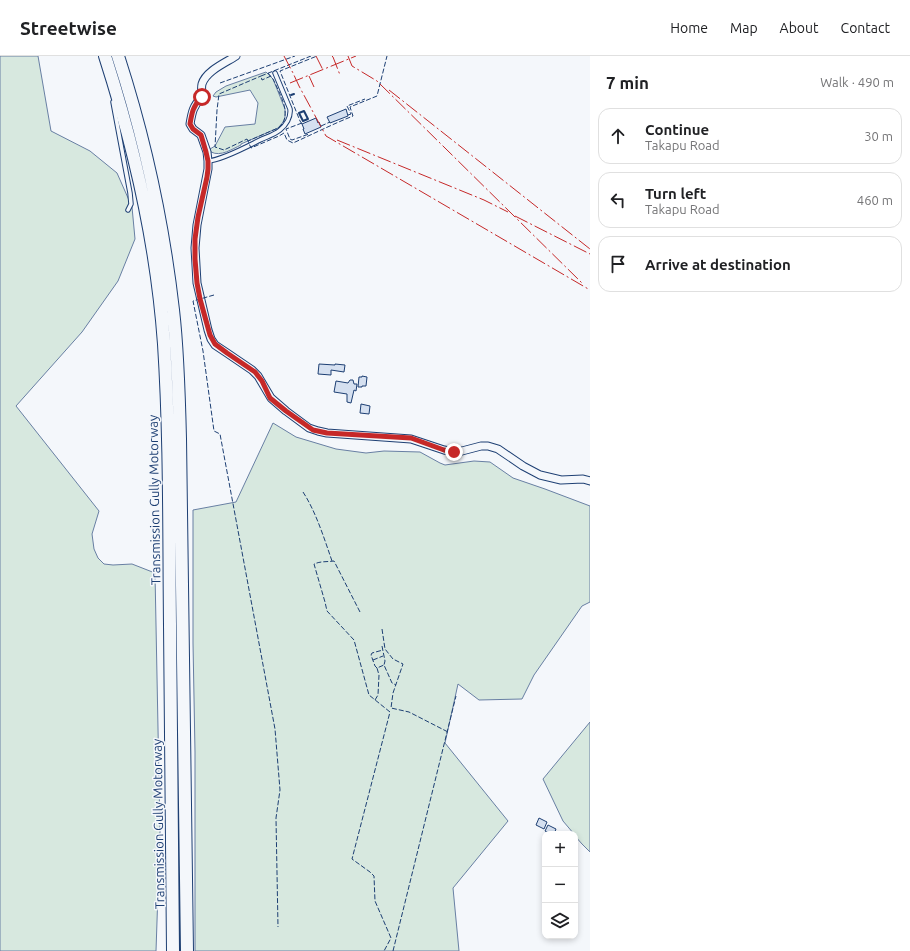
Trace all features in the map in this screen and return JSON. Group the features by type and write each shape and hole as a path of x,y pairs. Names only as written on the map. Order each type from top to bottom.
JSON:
{"highway":[{"name":"Transmission Gully Motorway","path":"105,56 122,109 129,160 141,188 157,278 164,343 168,436 173,951"},
{"name":"Transmission Gully Motorway","path":"118,56 141,134 156,200 168,272 177,355 180,432 187,951"}],"street":[{"path":"236,56 206,76 202,84 202,97 192,112 190,124 193,129 201,135 208,161 208,169 197,225 195,248 197,283 205,318 213,341 219,348 255,372 262,381 270,398 309,428 327,433 411,438 454,452 481,446 488,446 498,449 523,466 540,475 561,480 583,479 590,481"}],"lane":[{"path":"102,56 108,81"},
{"path":"208,161 217,159 257,142 277,132 285,125 290,115 290,109 275,73"},
{"path":"112,99 129,160 131,206 128,210"}],"shaded area":[{"path":"0,56 38,56 51,131 90,151 117,173 132,207 135,239 118,281 82,332 16,406 99,511 92,534 94,549 98,558 104,564 132,564 155,573 160,832 156,951 0,951"},
{"path":"266,72 273,79 285,109 284,121 278,128 223,153 219,154 211,152 210,149 215,146 225,127 255,124 258,103 250,90 216,97 213,96 216,92 226,86"},
{"path":"273,423 296,437 336,449 366,453 384,451 420,452 445,465 474,461 490,462 513,478 590,506 590,602 582,606 534,675 522,699 479,700 458,684 445,743 508,821 453,888 459,951 195,951 193,510 236,502"},
{"path":"590,722 590,852 578,839 578,831 571,831 563,821 543,779"}],"building":[{"path":"346,109 348,116 330,123 327,117"},
{"path":"316,118 321,127 305,134 302,124"},
{"path":"319,364 345,365 344,372 331,370 331,375 318,374"},
{"path":"359,377 367,377 366,386 358,387"},
{"path":"350,380 353,380 354,384 357,384 351,403 347,402 347,394 334,392 336,381 348,383"},
{"path":"361,404 370,406 369,414 360,413"},
{"path":"539,818 547,822 544,829 536,825"},
{"path":"548,825 556,829 555,831 545,831"}],"fence":[{"path":"220,83 295,56"},
{"path":"271,76 262,80 261,76 311,56"},
{"path":"302,124 280,71 317,56"},
{"path":"268,73 273,79 283,100 285,118 278,128 248,141 251,148 284,133 287,140 293,143 353,116 350,107 377,96 387,56"},
{"path":"248,141 247,139 224,150 215,147 219,94 261,76"},
{"path":"348,115 351,114 347,106 365,99"},
{"path":"321,126 330,122"},
{"path":"302,123 286,129 290,139 292,140 309,134"},
{"path":"214,295 193,301 203,351 214,431 220,434 275,729 280,790 276,818 278,927"},
{"path":"303,492 316,517 332,561"},
{"path":"360,612 334,561 314,564 327,611 354,640 369,695 390,712 352,859 374,876 375,901 391,938 384,951"},
{"path":"382,629 385,649 393,659 403,664 393,693 391,708 409,712 448,732"},
{"path":"382,646 385,661 384,665"},
{"path":"377,668 371,655 372,653 383,650"},
{"path":"373,660 383,656"},
{"path":"375,700 378,695 379,675 377,668 384,665 392,683 396,685"},
{"path":"393,951 456,696"}],"wall":[{"path":"304,111 308,119 303,121 299,113 304,111"}],"power":[{"path":"284,56 326,136 590,290"},
{"path":"316,56 323,70"},
{"path":"332,56 340,75"},
{"path":"348,56 352,66 377,81 582,283"},
{"path":"290,83 356,56"},
{"path":"309,76 314,87"},
{"path":"389,90 590,249"},
{"path":"337,140 484,200 508,212"},
{"path":"515,216 590,254"}],"route":[{"path":"202,97 192,112 190,124 193,129 201,135 208,166 198,217 195,239 195,259 200,299 208,330 215,344 255,372 262,381 270,398 313,430 327,433 411,438 424,444 454,452"}]}
